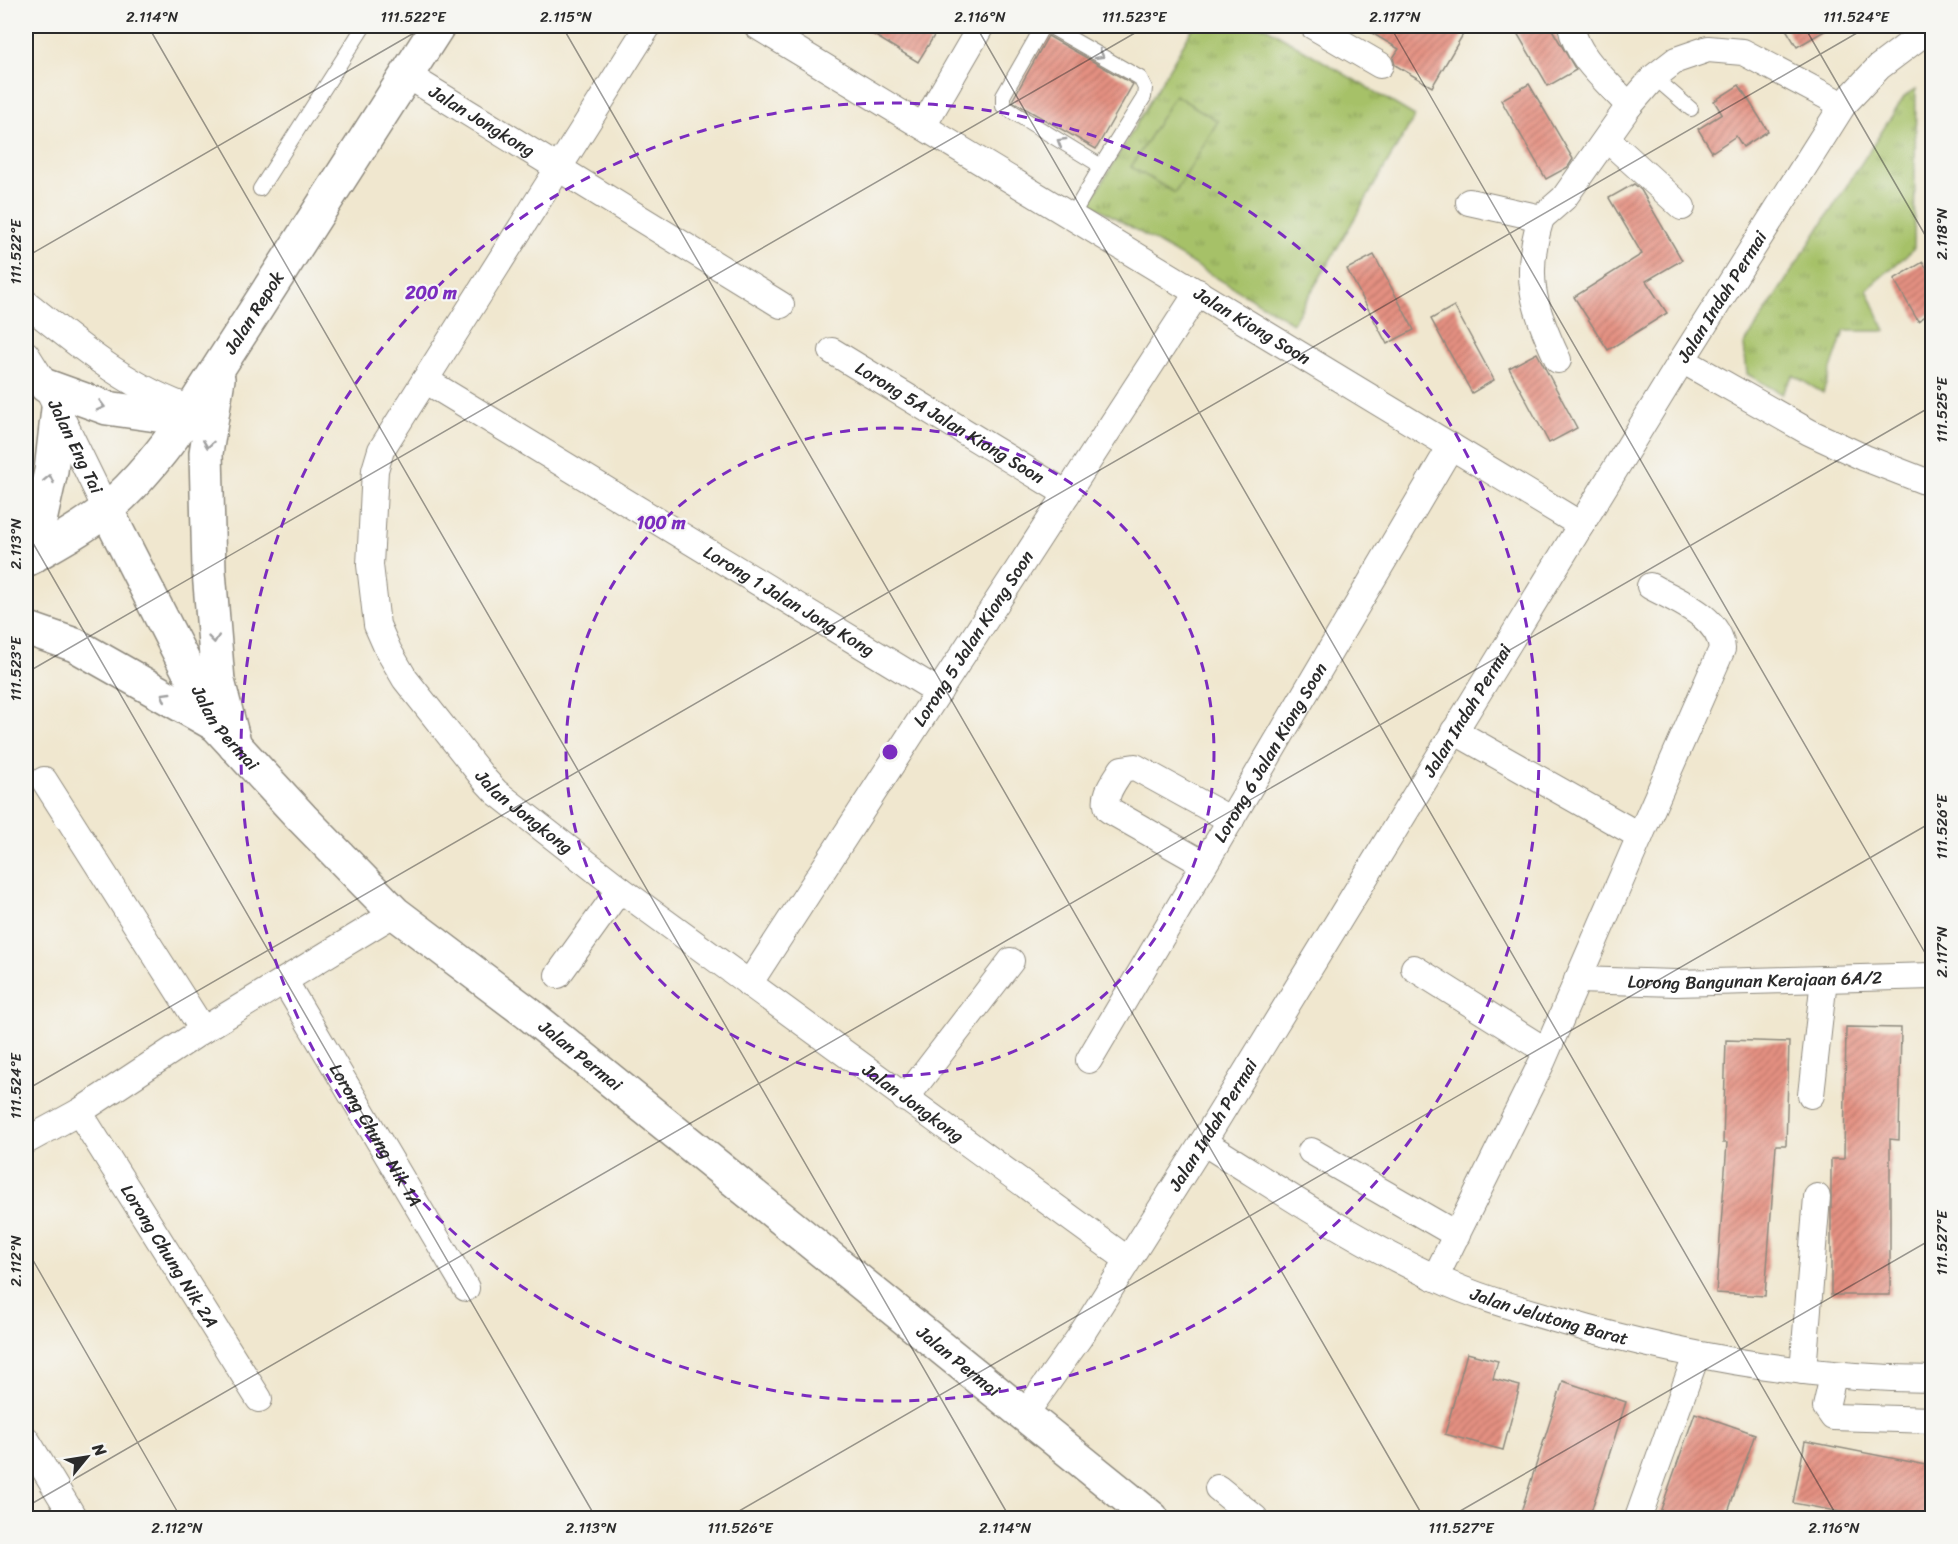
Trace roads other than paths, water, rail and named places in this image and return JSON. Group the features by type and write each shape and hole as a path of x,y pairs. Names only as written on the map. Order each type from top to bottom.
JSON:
{"main road":[{"name":"Jalan Repok","path":"29,559 106,509 137,481 189,414 438,26"},
{"path":"220,366 207,453 209,572 218,681 226,735"},
{"path":"29,559 53,462 52,398 107,408 189,414"},
{"name":"Jalan Permai","path":"106,509 226,735 395,913 529,1014 1152,1518"},
{"path":"26,628 75,645 226,735"}],"street":[{"name":"Jalan Jongkong","path":"648,26 381,450 375,470 370,565 377,625 405,679 484,780 496,792 620,889 1128,1260"},
{"name":"Jalan Kiong Soon","path":"757,26 1581,525"},
{"path":"923,126 981,26"},
{"path":"1313,26 1380,65"},
{"path":"1571,26 1587,60 1629,106"},
{"name":"Jalan Indah Permai","path":"1024,1414 1079,1338 1203,1142 1682,360 1843,105 1879,67 1932,27"},
{"path":"1558,360 1540,323 1531,289 1532,247 1541,218 1564,198 1629,106 1654,77 1676,60 1708,49 1743,52 1843,105"},
{"name":"Jalan Jongkong","path":"406,75 558,168"},
{"path":"1607,140 1683,207"},
{"path":"558,168 781,305"},
{"path":"1469,202 1541,218"},
{"name":"Lorong 5 Jalan Kiong Soon","path":"749,984 1198,292"},
{"path":"26,303 135,385 189,414"},
{"name":"Lorong 5A Jalan Kiong Soon","path":"832,351 1067,494"},
{"name":"Jalan Eng Tai","path":"26,354 52,398 106,509"},
{"path":"1682,360 1809,432 1865,458 1932,484"},
{"name":"Lorong 1 Jalan Jong Kong","path":"425,380 939,692"},
{"name":"Lorong 6 Jalan Kiong Soon","path":"1089,1060 1450,446"},
{"path":"1435,1278 1546,1051 1722,649 1722,641 1715,629 1699,614 1650,586"},
{"path":"1454,731 1640,836"},
{"path":"1204,864 1108,810 1105,804 1106,797 1122,769 1135,767 1231,819"},
{"path":"44,780 203,1030"},
{"path":"558,975 620,889"},
{"path":"26,1141 79,1112 203,1030 395,913"},
{"path":"905,1099 1011,962"},
{"path":"1414,968 1546,1051"},
{"name":"Lorong Bangunan Kerajaan 6A/2","path":"1577,980 1676,983 1932,975"},
{"path":"1811,1095 1824,979"},
{"name":"Lorong Chung Nik 1A","path":"285,982 466,1288"},
{"name":"Lorong Chung Nik 2A","path":"79,1112 259,1399"},
{"name":"Jalan Jelutong Barat","path":"1203,1142 1348,1233 1435,1278 1511,1306 1696,1356 1833,1376 1932,1379"},
{"path":"1311,1151 1457,1235"},
{"path":"1803,1371 1817,1197"},
{"path":"1638,1518 1696,1356"},
{"path":"1833,1376 1826,1407 1833,1417 1932,1420"},
{"path":"26,1439 74,1518"},
{"path":"1218,1488 1255,1518"}],"lane":[{"path":"260,189 364,26"},
{"path":"1043,26 1003,96 1003,106 1101,166"},
{"path":"1049,26 1140,78 1146,88 1144,97 1072,216"},
{"path":"1654,77 1690,109"}]}
